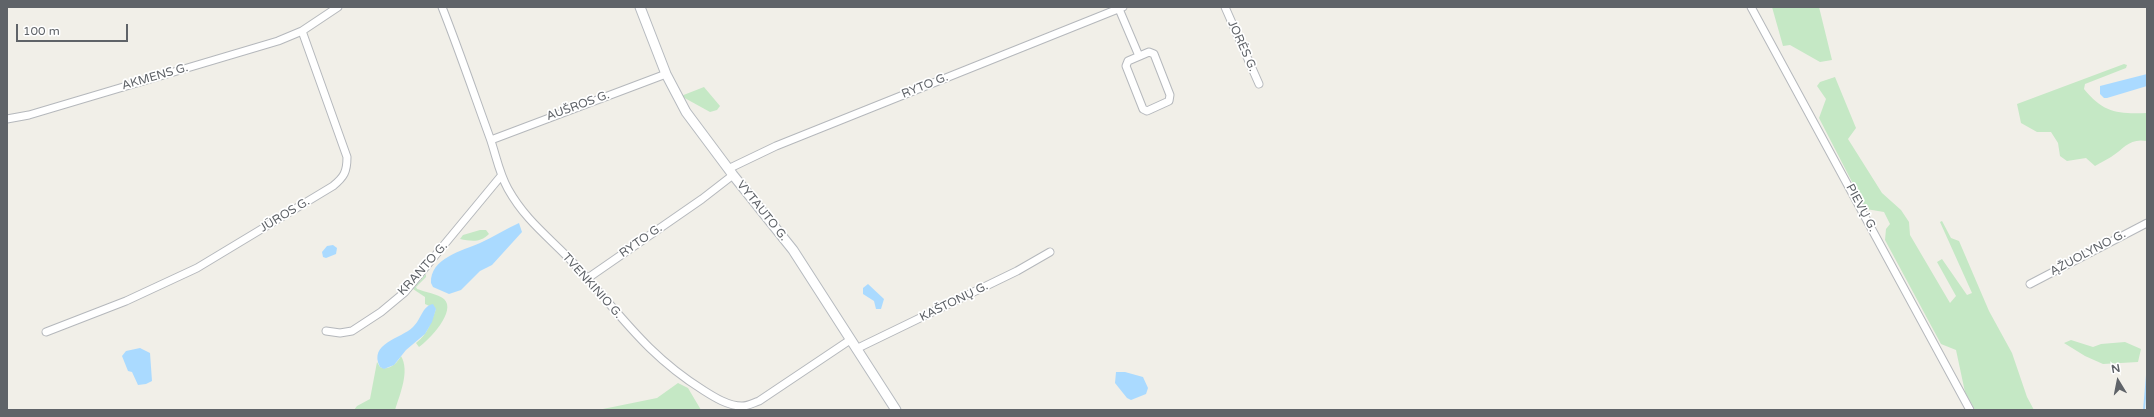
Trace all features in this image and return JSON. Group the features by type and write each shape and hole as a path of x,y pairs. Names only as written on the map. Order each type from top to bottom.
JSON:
{"main road":[{"name":"VYTAUTO G.","path":"640,7 666,74 686,112 731,172 793,250 896,410"}],"street":[{"path":"302,31 338,7"},
{"name":"TVENKINIO G.","path":"442,7 491,140 501,176 526,216 588,278 633,332 661,361 682,377 711,395 734,405 746,405 759,401 850,340"},
{"name":"JORĖS G.","path":"1225,7 1259,84"},
{"name":"PIEVŲ G.","path":"1750,7 1970,410"},
{"path":"1121,8 1139,56"},
{"name":"RYTO G.","path":"588,278 702,199 731,172 776,146 1121,8"},
{"name":"AKMENS G.","path":"7,119 29,115 257,48 302,31"},
{"name":"JŪROS G.","path":"46,332 126,301 196,268 333,186 343,178 347,170 347,157 302,31"},
{"path":"1149,52 1154,54 1170,95 1169,101 1147,111 1143,109 1126,66 1128,61 1139,56 1149,52"},
{"name":"AUŠROS G.","path":"491,140 666,74"},
{"name":"KRANTO G.","path":"326,331 340,333 352,331 381,312 405,292 501,176"},
{"name":"ĄŽUOLYNO G.","path":"2030,284 2147,223"},
{"name":"KAŠTONŲ G.","path":"856,349 1017,271 1050,252"}],"green space":[{"path":"1772,7 1819,7 1832,60 1820,62 1790,45 1783,46"},
{"path":"2124,64 2127,65 2126,68 2085,84 2084,89 2098,103 2112,110 2127,113 2147,113 2147,141 2141,140 2131,142 2111,157 2095,166 2086,158 2067,161 2060,156 2058,143 2051,132 2037,132 2021,123 2017,104"},
{"path":"1835,77 1856,128 1848,139 1882,193 1901,210 1909,222 1910,235 1950,303 1956,296 1937,262 1942,259 1967,295 1972,293 1940,222 1942,221 1951,238 1959,241 1989,311 2012,353 2027,397 2034,410 1975,410 1965,392 1956,350 1941,344 1885,240 1886,229 1890,224 1884,212 1866,209 1819,118 1826,99 1817,86 1820,82"},
{"path":"704,87 720,106 717,110 710,112 681,96"},
{"path":"480,230 486,230 489,234 479,240 472,241 460,239 463,235"},
{"path":"426,274 426,277 416,287 417,289 435,294 444,299 447,304 447,311 435,332 419,347 416,343 426,332 436,309 425,304 425,297 413,289"},
{"path":"2071,340 2093,347 2101,344 2125,342 2141,349 2138,362 2103,364 2085,356 2064,343"},
{"path":"401,356 405,369 403,383 395,410 354,410 357,406 370,399 377,362 380,367 386,368 395,364"},
{"path":"678,383 688,388 701,410 598,410 657,398"}],"water":[{"path":"2147,74 2147,86 2107,98 2104,98 2100,94 2100,86"},
{"path":"519,223 522,232 492,265 480,271 461,290 449,294 433,287 431,283 432,274 441,261"},
{"path":"333,245 337,248 336,254 326,258 323,257 322,252 327,246"},
{"path":"868,284 884,299 881,309 876,309 874,301 863,294 863,288"},
{"path":"433,304 436,309 432,322 425,334 406,350 394,365 384,369 380,367 377,359 378,352 382,347 413,327 426,307"},
{"path":"140,348 150,353 152,381 146,384 138,385 132,372 128,371 122,356 126,351"},
{"path":"1116,372 1125,372 1143,377 1148,388 1146,394 1131,400 1127,398 1115,383"}],"waterway":[{"path":"2144,410 2147,375"}]}
